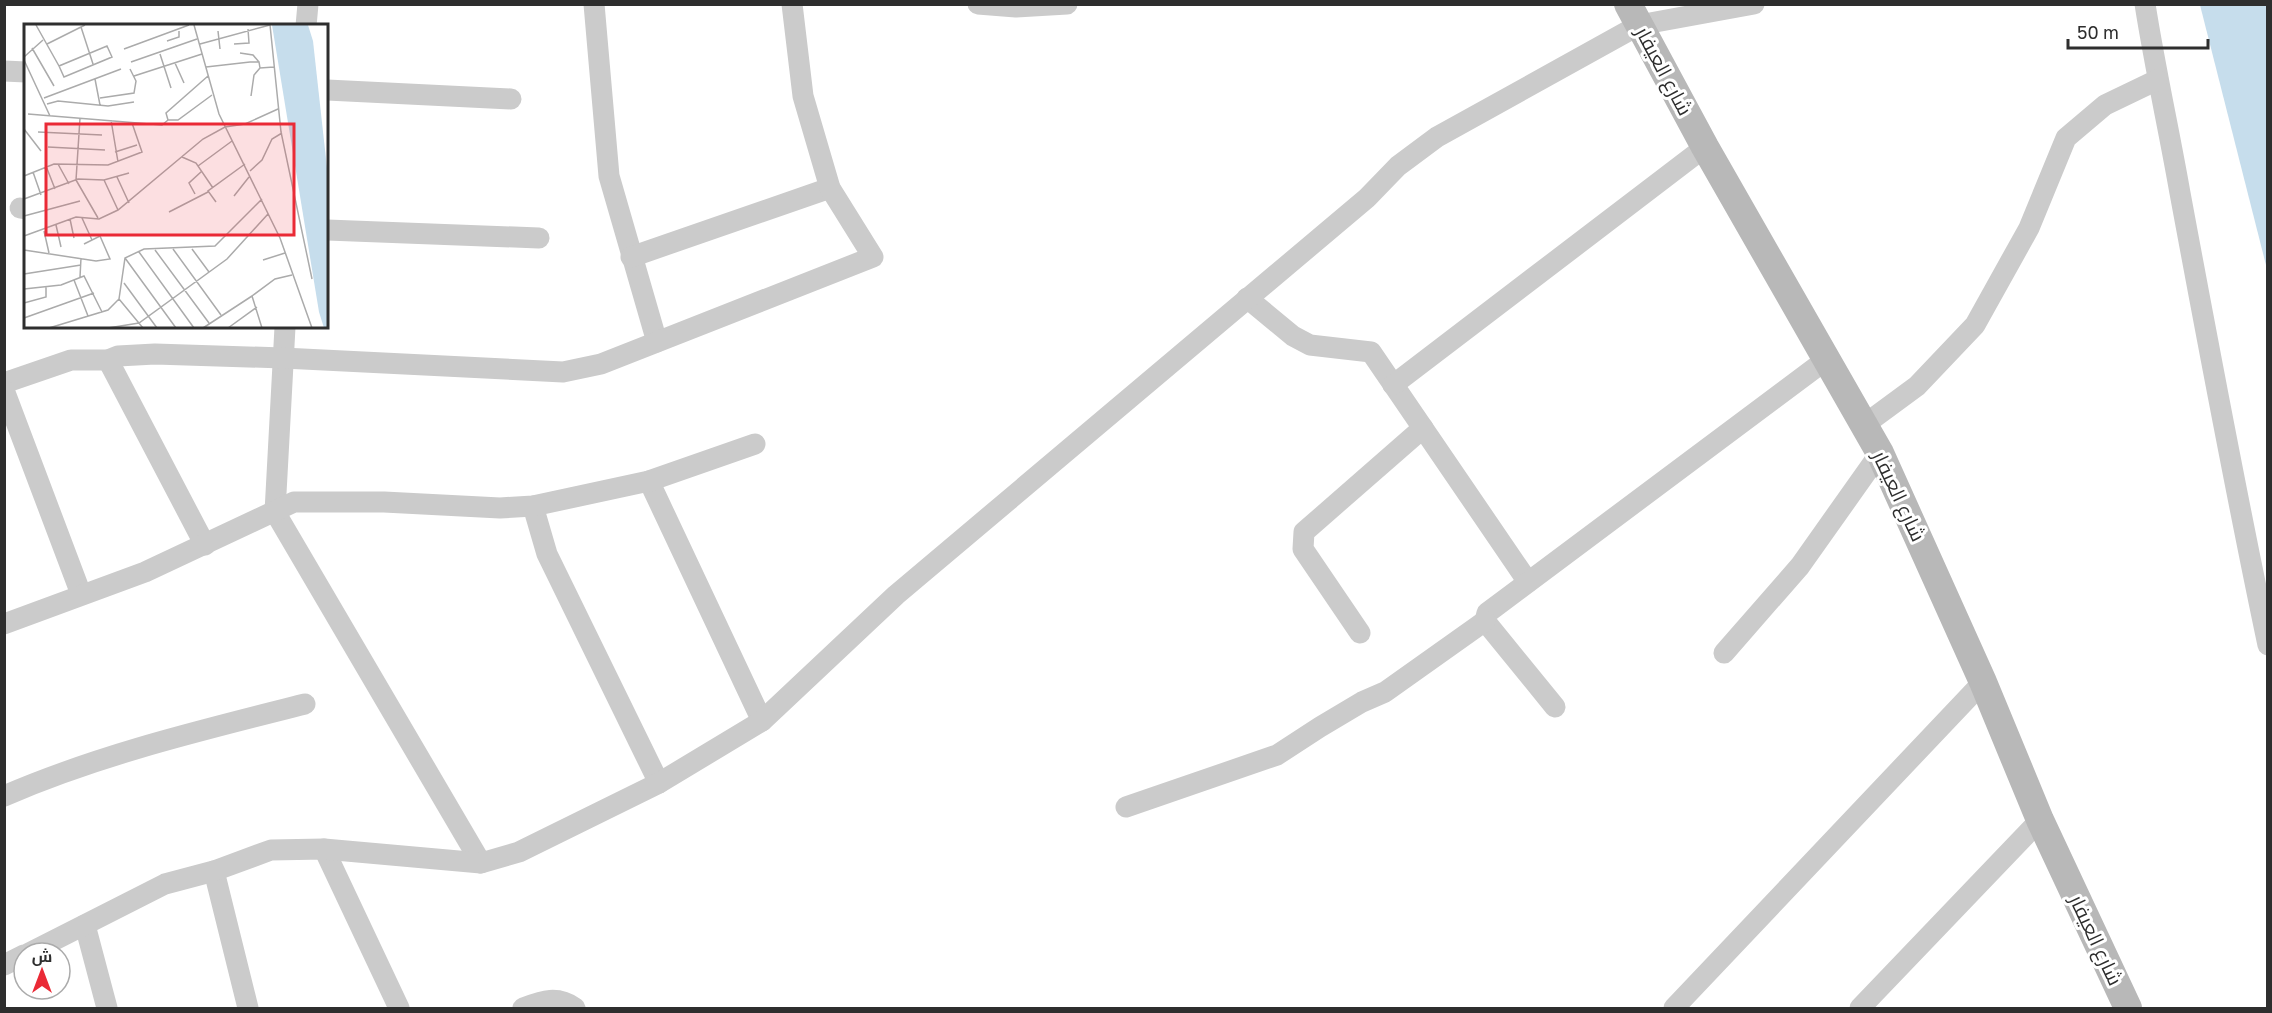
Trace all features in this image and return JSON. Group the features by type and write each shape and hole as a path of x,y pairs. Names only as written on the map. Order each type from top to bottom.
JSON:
{"main road":[{"name":"شارع العيفار","path":"1633,15 1705,147 1880,453 1983,682 2040,820 2128,1008"}],"street":[{"path":"306,24 308,4"},
{"path":"594,4 609,176 657,342"},
{"path":"4,383 71,360 108,360 118,356 155,354 563,372 601,363 873,257 830,188 803,96 792,4"},
{"path":"978,4 1016,7 1067,4"},
{"path":"53,941 165,884 214,871 271,850 324,849 481,863 519,852 659,783 762,721 896,595 1367,198 1398,166 1437,137 1633,15 1754,4"},
{"path":"2145,4 2157,80 2173,152 2229,461 2268,645"},
{"path":"4,71 24,72"},
{"path":"1863,425 1917,386 1975,326 2029,228 2066,138 2105,105 2157,80"},
{"path":"328,90 511,99"},
{"path":"1393,385 1705,147"},
{"path":"632,257 830,188"},
{"path":"328,230 539,238"},
{"path":"1248,298 1293,336 1310,345 1371,352 1528,582"},
{"path":"285,328 275,512 481,863"},
{"path":"1126,807 1277,755 1353,707 1385,692 1485,621 1487,613 1827,359"},
{"path":"108,360 205,546"},
{"path":"4,390 81,594"},
{"path":"1359,633 1303,549 1304,532 1423,428"},
{"path":"4,624 145,572 205,546 294,502 384,502 500,508 533,506 649,481 755,444"},
{"path":"1724,653 1800,566 1880,453"},
{"path":"649,481 762,721"},
{"path":"533,506 547,554 659,783"},
{"path":"1485,621 1555,707"},
{"path":"1674,1008 1983,682"},
{"path":"4,796 53,775 167,739 305,704"},
{"path":"1860,1008 2040,820"},
{"path":"324,849 399,1008"},
{"path":"214,871 248,1008"},
{"path":"85,925 107,1008"},
{"path":"523,1008 557,999 575,1008"}],"water":[{"path":"2200,5 2267,5 2267,269"}]}
